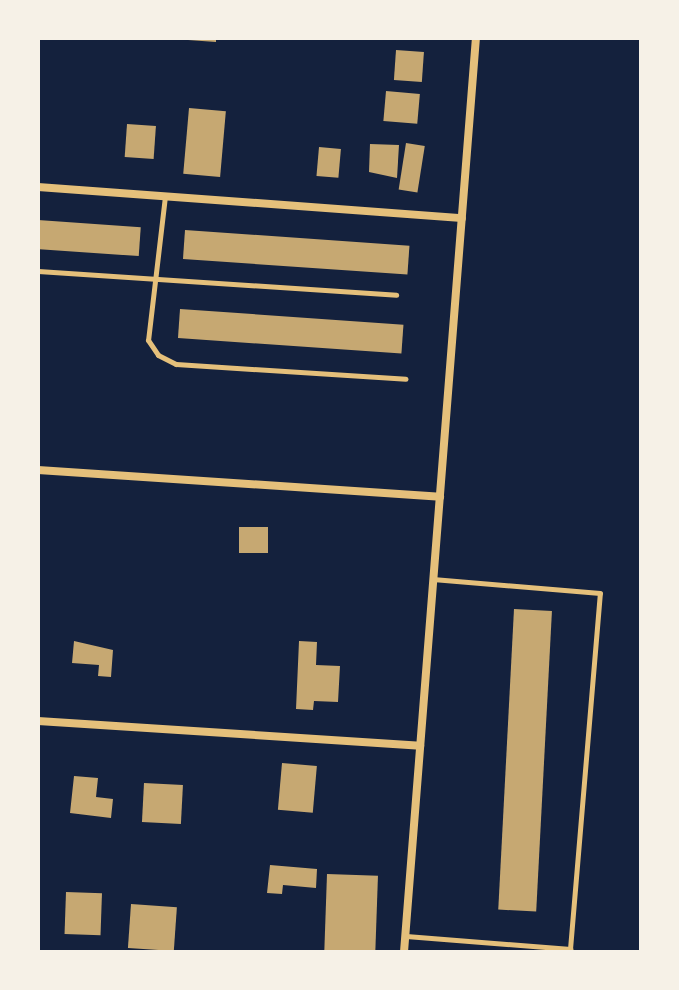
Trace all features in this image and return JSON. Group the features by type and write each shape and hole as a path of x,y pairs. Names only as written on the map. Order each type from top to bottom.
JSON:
{"street":[{"path":"404,952 476,38"},
{"path":"38,187 462,218"},
{"path":"38,470 440,497"},
{"path":"38,721 420,746"}],"lane":[{"path":"165,196 148,340 158,355 176,364 406,379"},
{"path":"38,271 396,295"},
{"path":"405,936 570,951 600,593 433,579"}],"building":[{"path":"216,38 216,42 188,40"},
{"path":"396,50 424,52 422,82 394,80"},
{"path":"386,91 420,94 417,124 383,121"},
{"path":"189,108 226,111 220,177 183,174"},
{"path":"127,124 156,126 154,159 125,157"},
{"path":"406,143 425,146 417,192 399,189"},
{"path":"370,144 399,145 397,178 369,172"},
{"path":"319,147 341,149 338,178 316,176"},
{"path":"38,220 141,227 139,256 38,249"},
{"path":"185,230 409,246 407,275 183,259"},
{"path":"180,309 403,325 401,354 178,338"},
{"path":"239,527 268,527 268,553 239,553"},
{"path":"514,609 552,611 536,912 498,910"},
{"path":"74,641 113,650 111,677 98,676 99,665 72,663"},
{"path":"299,641 317,642 316,665 340,666 338,702 314,701 313,710 296,709"},
{"path":"282,763 317,766 313,813 278,810"},
{"path":"74,776 98,778 96,797 113,799 111,818 70,813"},
{"path":"144,783 183,785 181,824 142,822"},
{"path":"270,865 317,869 316,888 283,885 282,894 267,893"},
{"path":"327,874 378,876 375,952 324,952"},
{"path":"66,892 102,893 101,935 65,934"},
{"path":"131,904 177,907 174,951 128,948"}]}
